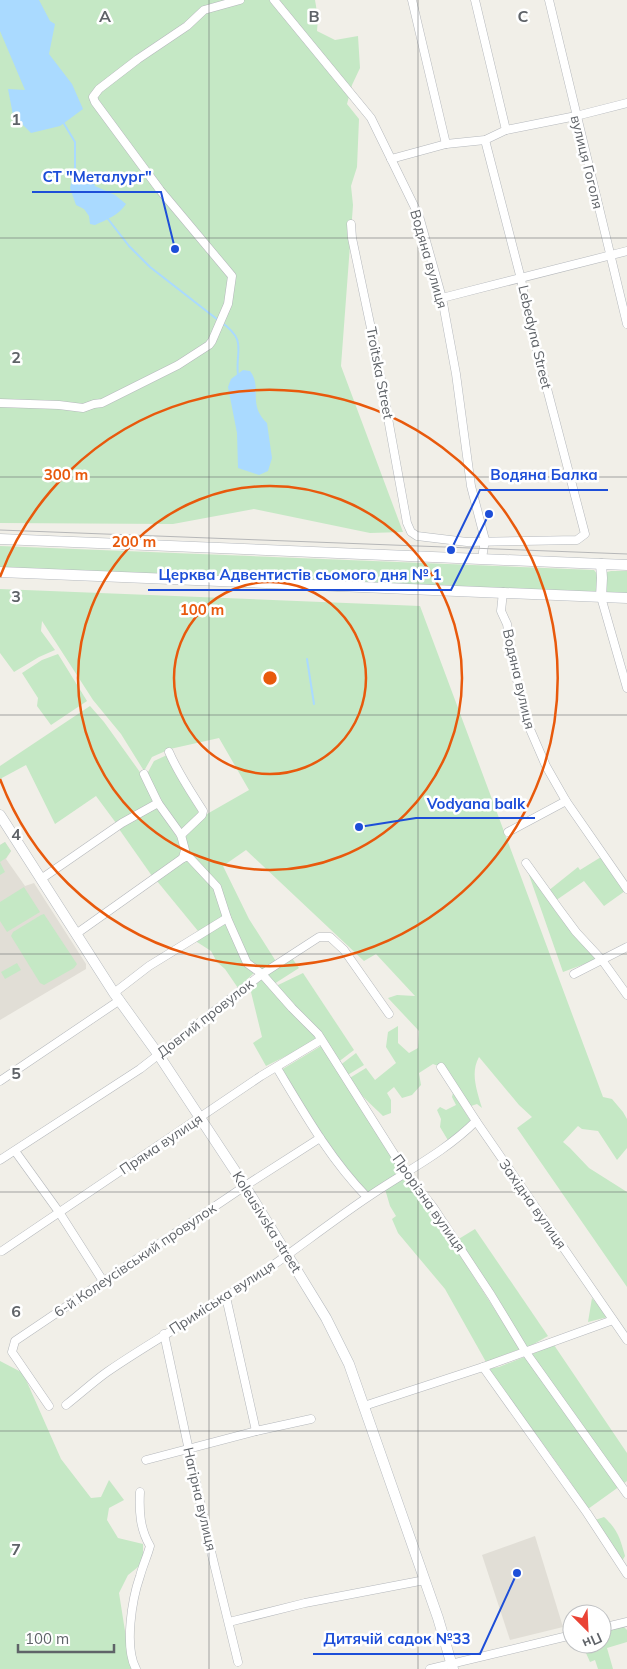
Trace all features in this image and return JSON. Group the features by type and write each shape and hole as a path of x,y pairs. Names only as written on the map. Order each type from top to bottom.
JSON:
{"main road":[{"path":"0,539 627,565"},
{"path":"601,564 601,597"},
{"path":"0,572 627,598"},
{"name":"Koleusivska street","path":"0,815 76,934 245,1186 326,1318 349,1364 425,1580 452,1666"}],"street":[{"path":"0,403 59,405 83,408 102,403 178,365 209,345 212,341 228,304 232,276 160,190 93,97 99,89 187,26 204,10 240,0"},
{"name":"Водяна вулиця","path":"274,0 371,118 419,216 442,298 456,374 471,486 486,540 482,558"},
{"path":"412,0 446,144"},
{"path":"474,0 506,130"},
{"name":"вулиця Гоголя","path":"550,0 576,116 627,324"},
{"path":"391,159 446,144 484,140 506,130 576,116 627,103"},
{"name":"Lebedyna Street","path":"484,140 585,534 577,540 486,540"},
{"name":"Troitska Street","path":"351,224 352,238 376,352 407,523 411,532 418,536 468,542 486,540"},
{"path":"442,298 627,251"},
{"name":"Водяна вулиця","path":"503,592 501,611 507,624 514,671 526,720 546,766 566,801 627,889"},
{"path":"601,597 627,688"},
{"path":"168,752 174,766 190,788 203,812 181,835"},
{"path":"76,934 183,858 185,850 181,835 158,803 144,774"},
{"path":"508,832 566,801"},
{"path":"41,879 122,823 158,803"},
{"name":"Прорізна вулиця","path":"183,858 188,856 217,887 227,918 248,963 262,974 318,1034 406,1173 433,1207 525,1351 627,1494"},
{"path":"526,863 576,932 602,960 627,994"},
{"path":"0,1081 117,996 149,966 227,918"},
{"name":"Довгий провулок","path":"0,1160 140,1068 262,974 319,937 330,937 344,950 389,1014"},
{"path":"574,974 627,947"},
{"name":"Пряма вулиця","path":"2,1251 261,1076 321,1040"},
{"name":"Західна вулиця","path":"441,1067 627,1340"},
{"path":"277,1068 320,1138 347,1177 367,1197"},
{"name":"Приміська вулиця","path":"66,1406 106,1373 164,1334 226,1297 288,1255 367,1197 453,1142 476,1121"},
{"name":"6-й Колеусівський провулок","path":"49,1406 12,1352 15,1341 245,1186 320,1138"},
{"path":"15,1151 59,1212 103,1281"},
{"path":"226,1297 256,1431"},
{"path":"364,1406 483,1367 613,1320"},
{"name":"Нагірна вулиця","path":"164,1334 188,1449 238,1662"},
{"path":"483,1367 587,1513 627,1574"},
{"path":"146,1460 256,1431 311,1419"},
{"path":"136,1669 133,1663 129,1628 140,1576 150,1546 144,1536 140,1516 140,1492"},
{"path":"229,1622 305,1603 425,1580"},
{"path":"612,1626 627,1622"},
{"path":"430,1669 452,1666 562,1638"}],"shaded area":[{"path":"5,842 11,851 6,859 25,886 34,883 86,964 86,969 0,1020 0,845"},
{"path":"535,1536 562,1627 510,1640 482,1555"}],"green space":[{"path":"0,0 315,0 318,18 317,31 335,40 358,36 360,68 352,85 347,104 359,119 357,167 351,186 353,205 341,366 403,532 370,533 254,509 173,524 0,523"},
{"path":"0,546 594,570 598,575 596,593 0,569"},
{"path":"627,571 627,595 607,593 604,576 607,572"},
{"path":"0,589 420,606 603,1097 612,1099 627,1119 627,1148 617,1160 598,1131 582,1129 578,1126 563,1142 589,1168 627,1192 627,1287 517,1128 532,1117 519,1105 479,1057 476,1063 475,1076 476,1089 482,1108 477,1104 468,1107 441,1067 433,1064 419,1073 421,1085 412,1095 402,1098 394,1087 387,1093 391,1100 391,1113 383,1116 356,1089 348,1079 366,1068 375,1080 396,1063 386,1047 388,1032 398,1026 398,1043 409,1053 418,1048 419,1031 388,998 397,995 415,996 376,954 364,961 246,850 223,866 249,919 277,963 262,972 249,962 231,921 220,885 188,853 184,836 207,814 249,790 219,738 170,749 152,757 144,771 121,734 93,700 42,621 41,631 55,650 14,672 0,653"},
{"path":"58,654 87,701 51,725 37,706 38,698 22,673 42,660"},
{"path":"90,706 104,722 142,775 154,802 116,823 96,796 55,824 26,765 0,779 0,766"},
{"path":"167,755 176,775 200,814 181,832 162,805 147,774 154,761"},
{"path":"157,806 182,848 180,857 152,876 119,829"},
{"path":"5,842 11,851 0,862 0,845"},
{"path":"601,857 625,891 604,906 584,881 555,901 548,891 578,867 580,870"},
{"path":"187,859 216,889 223,916 198,931 157,881"},
{"path":"0,862 5,872 0,875"},
{"path":"528,872 561,919 598,959 563,972"},
{"path":"24,887 40,912 7,932 0,921 0,902"},
{"path":"44,914 77,964 74,968 44,985 40,983 11,936 13,932"},
{"path":"227,920 256,971 238,988 225,969 217,962 211,951 194,942"},
{"path":"292,958 299,968 274,984 267,973"},
{"path":"17,963 21,970 5,979 1,972"},
{"path":"303,973 354,1050 337,1063 276,986"},
{"path":"262,977 318,1040 266,1066 253,1043 262,1037 250,988"},
{"path":"321,1046 378,1131 402,1171 369,1192 350,1177 281,1070"},
{"path":"356,1053 364,1065 346,1076 339,1066"},
{"path":"453,1093 472,1123 449,1142 440,1127 441,1119 437,1110 440,1107 446,1110 456,1105 452,1097"},
{"path":"404,1175 431,1210 520,1349 486,1362 445,1289 398,1233 392,1219 396,1216 390,1206 385,1189"},
{"path":"475,1229 548,1336 525,1349 457,1240"},
{"path":"592,1298 608,1317 588,1322"},
{"path":"554,1345 627,1453 627,1481 588,1509 551,1455 487,1369 499,1367"},
{"path":"0,1361 23,1373 61,1459 91,1498 101,1497 109,1480 124,1500 109,1508 107,1520 118,1538 143,1544 143,1563 128,1575 119,1593 131,1669 0,1669"},
{"path":"604,1517 620,1539 625,1556 622,1561 595,1520"},
{"path":"623,1626 627,1630 627,1642 612,1646 612,1629"},
{"path":"586,1654 609,1654 613,1669 598,1669 595,1660 590,1662"}],"water":[{"path":"0,0 39,0 50,21 55,24 49,54 72,84 83,109 60,126 31,133 13,115 8,89 25,90 0,31"},
{"path":"74,170 91,173 95,186 115,195 126,204 112,217 95,225 90,224 89,216 84,209 76,205 70,188"},
{"path":"243,370 250,371 254,377 256,403 261,416 267,423 272,458 268,471 259,475 238,468 237,433 228,387 231,379"}],"waterway":[{"path":"63,122 75,142 75,171"},
{"path":"108,219 129,246 150,267 218,320"},
{"path":"221,322 235,335 237,341 238,375"},
{"path":"307,659 314,704"}],"tram line":[{"path":"0,530 627,554"}],"place":[{"name":"СТ \"Металург\"","path":"175,249"},
{"name":"Церква Адвентистів сьомого дня № 1","path":"489,514"},
{"name":"Водяна Балка","path":"451,550"},
{"name":"Vodyana balk","path":"359,827"},
{"name":"Дитячій садок №33","path":"517,1573"}]}
